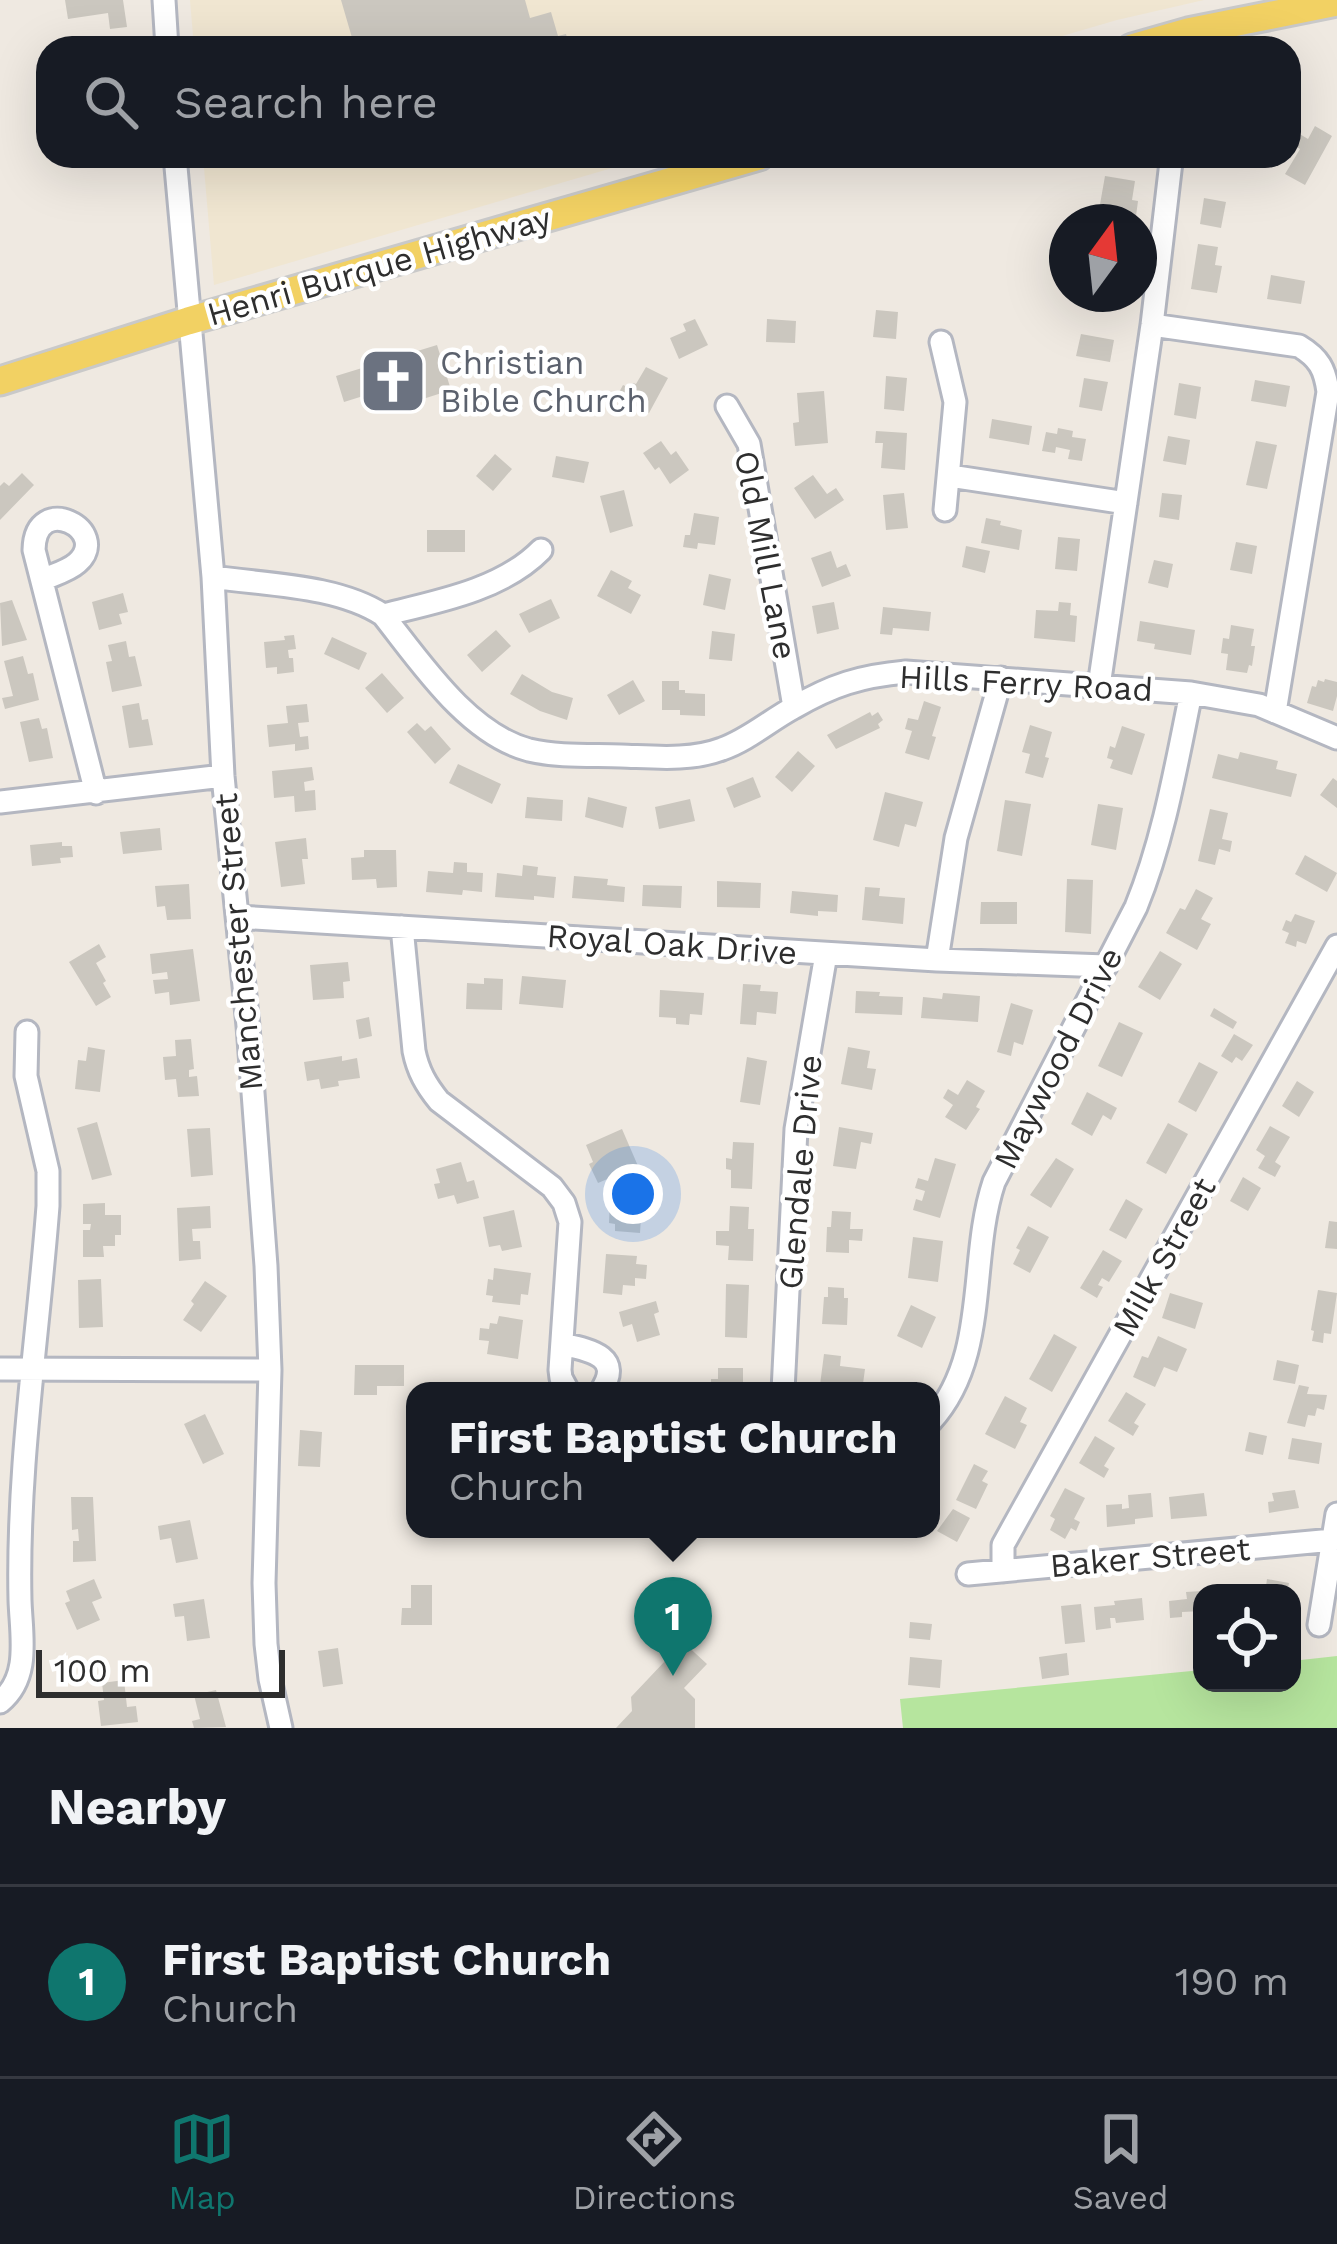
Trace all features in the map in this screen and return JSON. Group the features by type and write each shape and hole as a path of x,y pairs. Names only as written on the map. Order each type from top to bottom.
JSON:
{"main road":[{"path":"1174,36 1337,2"},
{"name":"Henri Burque Highway","path":"0,381 188,321 717,168"}],"street":[{"path":"164,0 166,36"},
{"name":"Manchester Street","path":"176,168 264,1244 270,1370 264,1610 270,1679 281,1728"},
{"path":"1099,686 1170,168"},
{"path":"1152,325 1299,346 1316,356 1326,373 1328,392 1275,712"},
{"path":"941,342 955,402 945,510"},
{"name":"Old Mill Lane","path":"727,406 749,444 794,707"},
{"path":"950,476 1126,503"},
{"path":"383,615 508,576 541,550"},
{"name":"Hills Ferry Road","path":"213,578 332,594 368,605 383,615 477,724 510,744 548,753 703,754 722,749 794,707 867,675 906,672 1191,693 1275,712 1337,738"},
{"path":"42,580 96,793"},
{"path":"937,960 956,838 1001,678"},
{"name":"Maywood Drive","path":"940,1411 962,1374 983,1220 994,1182 1151,871 1191,693"},
{"path":"0,802 223,776"},
{"name":"Royal Oak Drive","path":"238,917 826,954 1106,966"},
{"path":"402,927 414,1051 428,1087 537,1174 564,1203 570,1222 562,1382"},
{"name":"Milk Street","path":"1004,1571 1003,1545 1337,946"},
{"name":"Glendale Drive","path":"783,1382 796,1130 826,954"},
{"path":"0,1702 14,1688 21,1669 19,1552 49,1186 26,1076 27,1032"},
{"path":"562,1344 602,1358 606,1382"},
{"path":"0,1369 270,1370"},
{"path":"1319,1625 1337,1514"},
{"name":"Baker Street","path":"968,1574 1333,1540"}],"shaded area":[{"path":"190,0 1204,0 1062,36 193,36"},
{"path":"204,168 612,168 214,285"}],"green space":[{"path":"1337,1656 1337,1728 903,1728 900,1699 1193,1671 1193,1692 1301,1692 1301,1660"}],"building":[{"path":"65,0 123,0 127,27 110,29 108,13 68,19"},
{"path":"341,0 525,0 530,18 551,12 558,36 352,36"},
{"path":"1315,126 1332,136 1305,185 1285,174 1289,168 1301,168 1301,135 1308,139"},
{"path":"1105,176 1135,181 1132,200 1138,204 1100,204"},
{"path":"1204,198 1226,202 1221,228 1200,224"},
{"path":"1198,244 1218,247 1215,265 1222,266 1217,293 1191,289"},
{"path":"1271,275 1305,281 1301,304 1267,299"},
{"path":"876,310 898,312 896,339 873,337"},
{"path":"695,319 708,345 679,359 670,338 686,331 683,324"},
{"path":"767,319 796,321 795,343 766,342"},
{"path":"1081,334 1114,340 1110,362 1076,356"},
{"name":"Christian Bible Church","path":"437,345 451,390 398,407 392,387 344,402 336,376"},
{"path":"646,367 668,378 649,413 617,396 623,385 636,384"},
{"path":"886,376 907,378 904,411 884,409"},
{"path":"1084,378 1108,382 1102,411 1079,407"},
{"path":"1255,380 1290,386 1286,407 1251,401"},
{"path":"1179,383 1201,387 1196,419 1174,415"},
{"path":"824,391 828,443 795,446 797,393"},
{"path":"992,419 1032,426 1029,445 989,438"},
{"path":"1058,428 1086,439 1082,461 1068,459 1070,450 1042,451 1046,432 1057,434"},
{"path":"876,431 907,433 905,470 881,468 883,443 875,443"},
{"path":"1168,436 1190,440 1186,465 1163,461"},
{"path":"661,441 671,455 676,451 689,470 670,484 643,453"},
{"path":"1256,441 1277,445 1267,489 1246,485"},
{"path":"495,454 512,469 493,491 476,476"},
{"path":"556,456 589,462 584,483 552,477"},
{"path":"22,473 34,485 0,520 0,486 4,482 9,486"},
{"path":"813,475 827,494 836,488 844,500 815,519 794,488"},
{"path":"624,490 633,526 610,533 600,496"},
{"path":"904,493 908,528 886,530 883,495"},
{"path":"1162,493 1182,495 1179,520 1159,517"},
{"path":"694,513 719,517 715,545 683,547"},
{"path":"986,518 1022,530 1019,550 981,543"},
{"path":"427,530 465,530 465,552 427,552"},
{"path":"1058,537 1080,539 1077,571 1055,569"},
{"path":"1236,542 1257,546 1252,574 1230,570"},
{"path":"966,546 990,551 985,573 962,567"},
{"path":"831,551 837,568 846,564 851,576 822,587 811,558"},
{"path":"1154,560 1173,564 1168,588 1148,583"},
{"path":"611,570 632,581 628,588 641,595 631,614 597,596"},
{"path":"709,574 731,579 725,610 703,605"},
{"path":"123,593 128,612 119,614 122,624 99,630 92,602"},
{"path":"551,599 560,618 529,633 519,614"},
{"path":"12,600 27,640 2,646 0,603"},
{"path":"834,602 839,629 817,634 812,606"},
{"path":"1059,602 1071,603 1070,615 1077,616 1075,642 1034,638 1036,610 1058,611"},
{"path":"883,607 931,612 929,631 893,628 892,635 880,634"},
{"path":"1140,621 1195,630 1191,655 1137,641"},
{"path":"1231,625 1254,629 1252,666 1247,673 1226,670 1228,654 1221,653"},
{"path":"496,630 511,646 482,672 467,655"},
{"path":"712,631 735,634 732,661 709,659"},
{"path":"294,635 296,649 288,650 294,672 277,674 277,667 266,668 264,642"},
{"path":"332,637 367,653 359,670 324,654"},
{"path":"126,641 142,686 112,692 108,645"},
{"path":"23,656 39,700 5,709 2,698 13,696 4,661"},
{"path":"382,673 404,698 387,713 365,688"},
{"path":"522,674 573,698 567,720 510,694"},
{"path":"1325,679 1337,682 1333,711 1307,703 1312,686"},
{"path":"633,680 645,701 619,715 607,695"},
{"path":"662,681 679,681 679,690 685,693 705,694 705,716 662,710"},
{"path":"924,701 941,707 929,760 905,753 912,731 905,729 908,718 918,720"},
{"path":"139,703 153,745 129,748 122,706"},
{"path":"307,704 309,722 298,723 300,737 308,736 309,749 295,751 295,744 269,747 267,725 288,723 286,706"},
{"path":"870,712 872,716 878,712 883,720 880,728 836,749 827,735"},
{"path":"39,718 42,729 47,728 53,758 29,762 20,722"},
{"path":"417,723 425,731 431,726 451,749 435,764 407,732"},
{"path":"1030,725 1052,732 1043,778 1025,773 1030,754 1022,752"},
{"path":"1122,726 1145,734 1132,775 1110,768 1113,760 1107,758"},
{"path":"798,751 815,766 792,792 775,777"},
{"path":"1240,752 1278,761 1276,769 1297,774 1291,797 1212,778 1218,754 1238,759"},
{"path":"458,764 501,784 492,804 449,783"},
{"path":"312,767 314,780 304,782 305,791 315,790 316,810 295,812 294,796 274,798 272,771"},
{"path":"753,777 761,797 734,808 726,788"},
{"path":"1333,778 1337,781 1337,808 1320,795"},
{"path":"885,792 923,802 916,827 905,824 899,847 873,840"},
{"path":"527,797 563,800 562,821 525,818"},
{"path":"588,797 627,807 623,828 585,817"},
{"path":"690,799 695,821 659,829 655,807"},
{"path":"1005,800 1031,804 1022,856 997,851"},
{"path":"1098,804 1123,808 1116,850 1091,845"},
{"path":"1210,809 1228,813 1222,839 1232,841 1230,852 1219,849 1215,865 1198,861"},
{"path":"160,828 162,850 123,854 120,832"},
{"path":"306,838 305,884 281,887 275,842"},
{"path":"62,842 62,846 72,846 73,857 32,866 30,845"},
{"path":"364,850 396,850 397,887 377,888 376,879 352,880 351,858 364,857"},
{"path":"1305,855 1337,873 1327,892 1295,874"},
{"path":"454,862 467,863 467,872 483,873 482,892 426,892 428,871 453,873"},
{"path":"523,865 538,867 537,875 556,877 554,898 495,897 497,873 522,876"},
{"path":"574,876 608,879 607,885 625,887 624,902 572,898"},
{"path":"1067,879 1093,880 1091,934 1065,932"},
{"path":"717,881 761,883 760,908 717,907"},
{"path":"189,884 191,919 167,920 165,906 157,907 155,886"},
{"path":"643,885 682,886 681,908 642,906"},
{"path":"865,887 880,888 879,896 905,898 903,924 862,920"},
{"path":"1196,889 1213,898 1201,919 1211,924 1197,950 1166,933"},
{"path":"792,891 838,895 837,912 790,913"},
{"path":"981,902 1017,902 1017,924 980,924"},
{"path":"1295,914 1315,921 1306,944 1297,941 1296,947 1285,943 1289,933 1282,930"},
{"path":"99,944 106,957 96,963 111,997 96,1006 69,962"},
{"path":"193,949 200,1001 170,1005 169,992 155,994 153,980 168,979 167,972 152,974 150,954"},
{"path":"1160,951 1182,964 1160,1000 1138,987"},
{"path":"348,962 350,981 343,982 344,998 313,1000 310,965"},
{"path":"522,976 566,980 563,1008 519,1004"},
{"path":"484,978 503,979 502,1010 466,1009 467,983 484,984"},
{"path":"743,984 778,992 776,1014 757,1012 756,1025 740,1024"},
{"path":"660,990 704,993 702,1015 690,1014 689,1025 659,1017"},
{"path":"856,991 903,997 902,1015 855,1013"},
{"path":"943,993 980,996 978,1022 921,1018 923,997 942,999"},
{"path":"1011,1003 1033,1010 1023,1045 1014,1042 1011,1056 997,1052"},
{"path":"1214,1008 1237,1022 1233,1029 1210,1016"},
{"path":"369,1017 372,1036 359,1039 356,1020"},
{"path":"1119,1022 1143,1033 1122,1077 1098,1066"},
{"path":"1234,1034 1253,1045 1242,1061 1236,1057 1232,1063 1221,1056"},
{"path":"191,1039 194,1069 189,1070 189,1077 197,1076 199,1096 178,1097 176,1079 165,1080 163,1057 176,1056 175,1040"},
{"path":"88,1047 105,1050 100,1092 75,1089 78,1060 86,1061"},
{"path":"848,1047 870,1051 867,1068 876,1069 872,1090 841,1084"},
{"path":"342,1056 342,1061 357,1058 360,1078 321,1089 319,1079 307,1081 304,1062"},
{"path":"747,1057 767,1061 760,1105 740,1102"},
{"path":"1199,1062 1218,1072 1196,1112 1178,1102"},
{"path":"967,1080 985,1091 966,1130 945,1117 953,1105 943,1098 948,1089 958,1095"},
{"path":"1297,1081 1314,1092 1299,1117 1282,1106"},
{"path":"1087,1092 1117,1108 1111,1120 1103,1115 1092,1136 1071,1124"},
{"path":"97,1122 112,1175 92,1180 77,1128"},
{"path":"1168,1123 1188,1134 1166,1174 1146,1163"},
{"path":"1270,1126 1290,1137 1275,1162 1281,1166 1275,1177 1258,1168 1265,1156 1256,1150"},
{"path":"839,1127 873,1133 871,1144 861,1142 856,1169 833,1166"},
{"path":"210,1128 213,1175 191,1177 187,1129"},
{"path":"622,1129 638,1166 598,1183 586,1145"},
{"path":"733,1142 754,1143 752,1189 731,1188 726,1158 732,1159"},
{"path":"935,1158 956,1164 940,1218 913,1210 925,1191 915,1188 918,1178 928,1181"},
{"path":"1056,1158 1074,1169 1051,1208 1030,1195"},
{"path":"461,1162 479,1198 457,1204 454,1195 438,1199 436,1169"},
{"path":"1243,1177 1261,1188 1248,1211 1230,1201"},
{"path":"610,1199 642,1201 640,1233 615,1231 615,1224 609,1223"},
{"path":"1126,1199 1143,1209 1126,1239 1109,1230"},
{"path":"105,1203 105,1215 121,1215 121,1235 115,1235 115,1246 103,1246 104,1257 83,1257 83,1230 90,1230 91,1224 83,1224 83,1204"},
{"path":"210,1206 211,1228 192,1229 193,1241 200,1241 201,1259 179,1261 177,1208"},
{"path":"730,1206 749,1207 753,1261 728,1260 729,1246 716,1245 716,1231 729,1231"},
{"path":"514,1210 522,1247 502,1251 500,1245 489,1247 483,1217"},
{"path":"832,1211 851,1212 850,1229 863,1229 862,1241 849,1240 849,1253 826,1252"},
{"path":"1329,1221 1337,1222 1337,1249 1325,1248"},
{"path":"1028,1226 1049,1237 1030,1273 1013,1264"},
{"path":"913,1237 943,1241 938,1282 908,1278"},
{"path":"1103,1250 1122,1261 1109,1282 1102,1278 1097,1298 1080,1288"},
{"path":"606,1254 637,1256 636,1264 647,1265 646,1279 635,1278 635,1286 623,1285 622,1295 603,1293"},
{"path":"494,1268 531,1273 528,1295 521,1294 520,1305 492,1302 493,1296 486,1295"},
{"path":"101,1279 103,1327 79,1328 78,1280"},
{"path":"205,1281 227,1296 201,1332 183,1320"},
{"path":"726,1284 749,1285 747,1338 725,1337"},
{"path":"828,1287 844,1288 847,1325 822,1324"},
{"path":"1318,1290 1337,1293 1331,1334 1324,1333 1323,1343 1312,1341"},
{"path":"1170,1293 1203,1303 1195,1329 1162,1318"},
{"path":"656,1301 660,1335 637,1342 632,1324 623,1327 619,1312"},
{"path":"911,1305 936,1317 922,1348 897,1336"},
{"path":"499,1316 523,1320 518,1359 487,1354 489,1341 479,1340 480,1328 497,1324"},
{"path":"1054,1334 1077,1347 1052,1392 1029,1379"},
{"path":"1158,1336 1187,1349 1177,1372 1164,1367 1155,1387 1133,1377"},
{"path":"824,1354 841,1356 840,1366 865,1369 863,1382 820,1382"},
{"path":"1277,1360 1299,1365 1295,1384 1273,1380"},
{"path":"355,1365 404,1365 404,1386 377,1386 377,1395 354,1395"},
{"path":"718,1368 743,1368 743,1382 711,1382 718,1379"},
{"path":"1299,1385 1309,1387 1307,1394 1327,1395 1324,1410 1317,1408 1315,1416 1308,1415 1305,1427 1287,1423"},
{"path":"1126,1392 1146,1404 1134,1423 1139,1426 1133,1436 1108,1421"},
{"path":"1005,1396 1027,1408 1020,1422 1027,1425 1015,1449 985,1434"},
{"path":"205,1414 224,1454 203,1464 184,1424"},
{"path":"300,1430 322,1432 320,1467 298,1466"},
{"path":"1249,1432 1267,1436 1263,1455 1245,1451"},
{"path":"1095,1436 1115,1448 1104,1466 1109,1469 1104,1478 1079,1463"},
{"path":"1292,1438 1322,1443 1319,1464 1288,1459"},
{"path":"974,1464 988,1471 982,1481 988,1484 976,1509 956,1500"},
{"path":"1065,1488 1085,1498 1074,1519 1080,1522 1076,1531 1071,1528 1065,1539 1050,1530 1055,1519 1050,1516"},
{"path":"1295,1490 1299,1508 1269,1513 1272,1493"},
{"path":"1151,1493 1153,1517 1107,1527 1106,1505 1129,1508 1128,1495"},
{"path":"1204,1493 1207,1516 1171,1519 1169,1497"},
{"path":"71,1497 93,1497 96,1561 73,1562 73,1541 79,1541 78,1529 72,1530"},
{"path":"953,1509 970,1518 957,1542 940,1533"},
{"path":"190,1520 198,1559 176,1563 171,1538 160,1540 158,1526"},
{"path":"94,1579 102,1598 92,1602 100,1620 77,1630 65,1603 70,1601 66,1591"},
{"path":"411,1585 432,1585 432,1625 401,1625 402,1608 411,1608"},
{"path":"1186,1592 1193,1592 1193,1611 1170,1618 1169,1601 1187,1599"},
{"path":"1142,1598 1144,1620 1116,1623 1110,1618 1111,1628 1096,1630 1094,1607"},
{"path":"204,1599 210,1638 187,1641 184,1616 175,1617 173,1604"},
{"path":"1081,1604 1085,1642 1065,1644 1061,1606"},
{"path":"910,1622 932,1624 930,1640 909,1638"},
{"path":"683,1642 707,1664 684,1688 695,1699 695,1728 616,1728 632,1711 631,1697"},
{"path":"338,1648 343,1684 323,1687 318,1651"},
{"path":"1067,1653 1069,1675 1042,1679 1039,1657"},
{"path":"910,1657 942,1660 940,1688 908,1685"},
{"path":"124,1680 127,1707 136,1706 138,1722 101,1726 102,1683"},
{"path":"216,1690 226,1727 194,1728 192,1721 200,1719 194,1695"}],"place":[{"name":"Christian Bible Church","path":"393,381"},
{"name":"First Baptist Church","path":"673,1676"}]}
